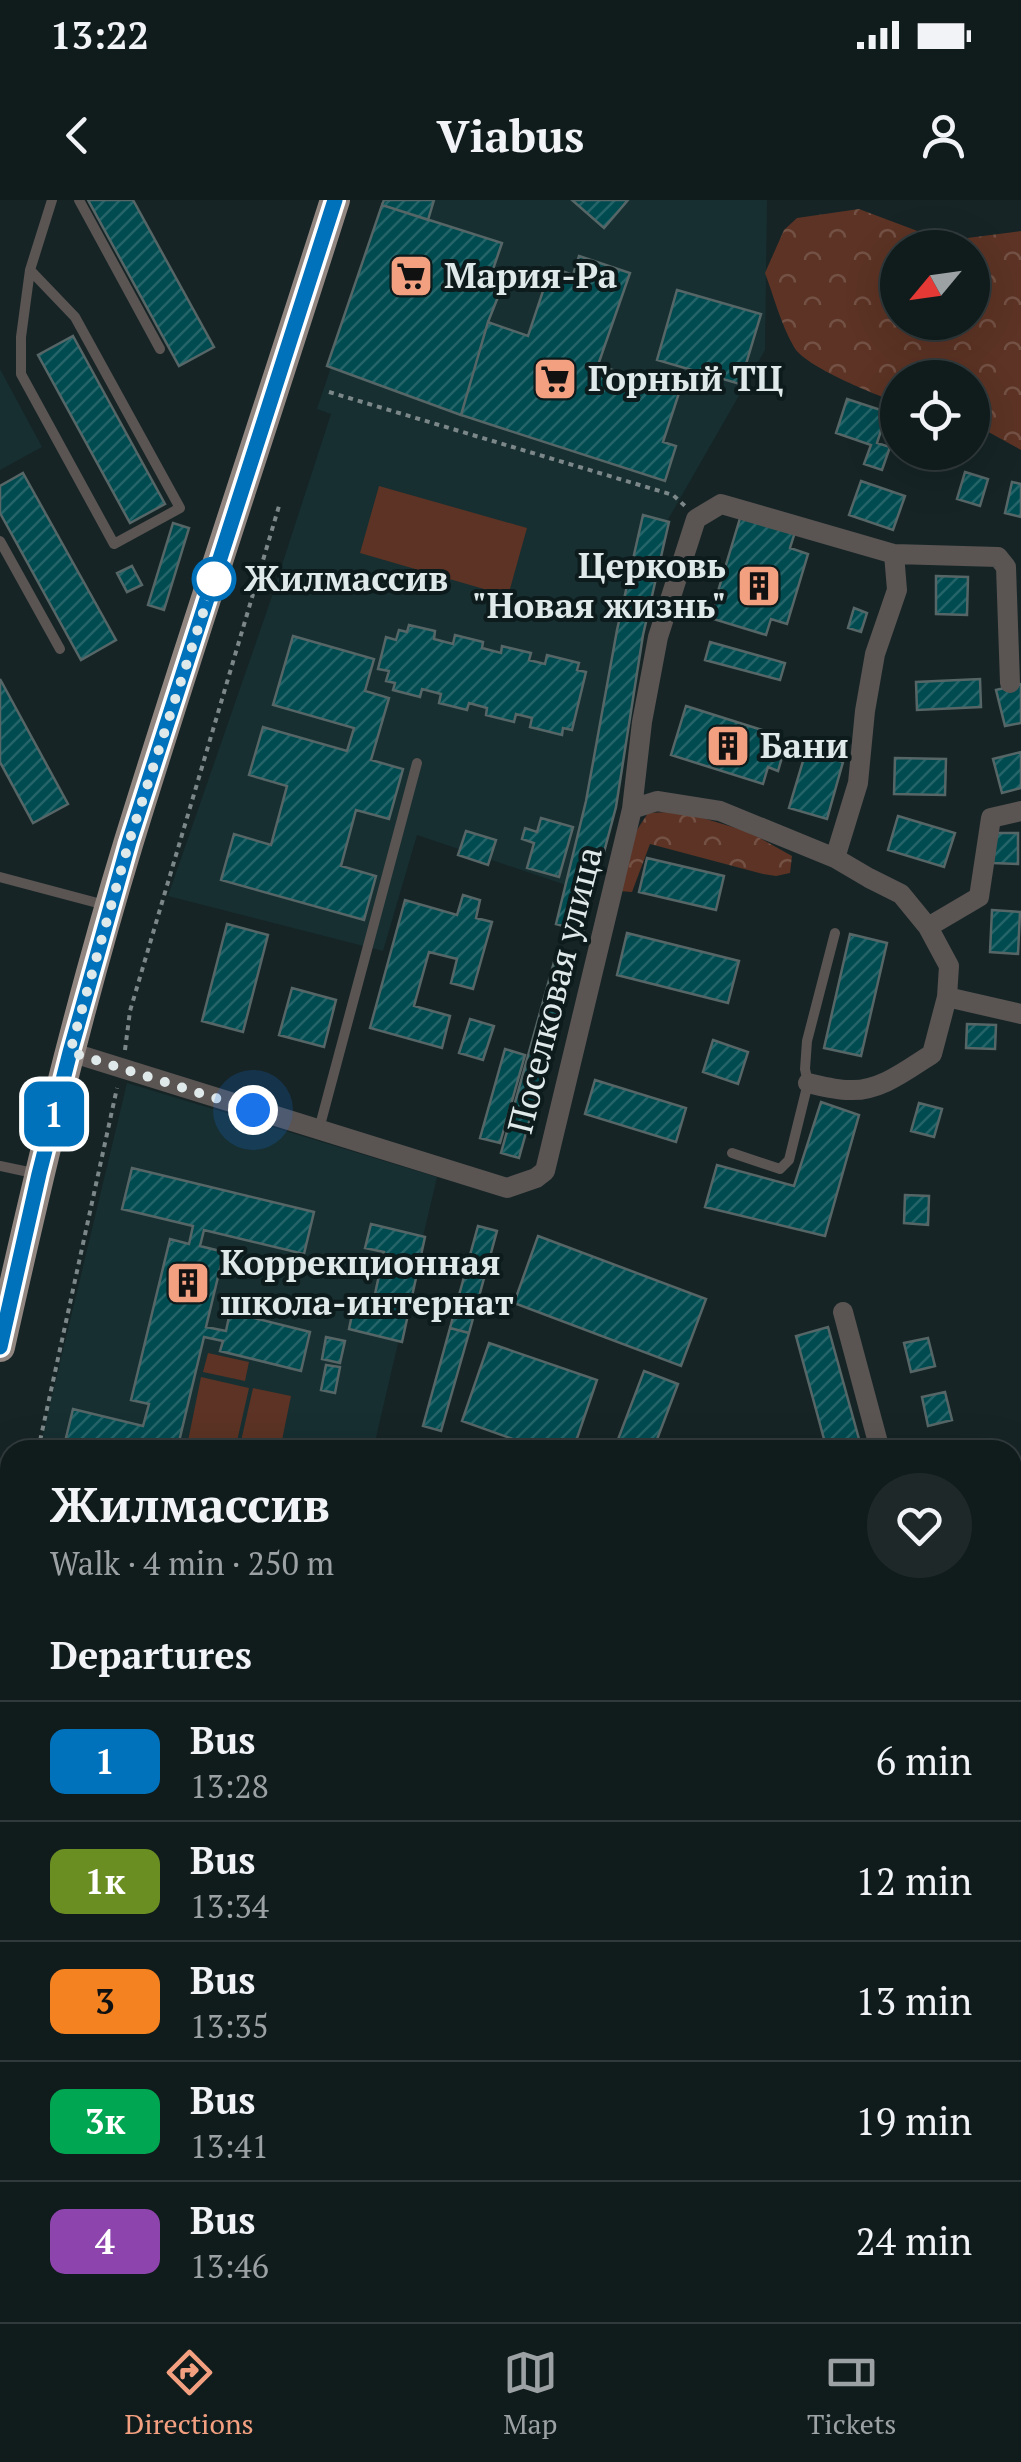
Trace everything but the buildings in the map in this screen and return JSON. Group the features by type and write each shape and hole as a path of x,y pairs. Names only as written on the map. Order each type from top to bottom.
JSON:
{"main road":[{"path":"0,1347 70,1052 129,842 335,200"}],"street":[{"path":"632,809 642,722 658,638 696,519 720,504 894,554 998,557 1006,568 1010,683"},
{"path":"834,858 858,783 875,654 896,590 894,554"},
{"name":"Поселковая улица","path":"70,1052 507,1188 536,1178 544,1171 632,809 657,801 720,811 834,858 900,894 928,927 950,966 948,997"},
{"path":"928,927 978,897 991,818 1021,812"},
{"path":"808,1083 850,1090 890,1080 932,1054 948,997 1021,1014"},
{"path":"842,1312 877,1440"}],"lane":[{"path":"30,270 75,318 180,508 114,544 20,374 30,270 52,200"},
{"path":"79,200 160,350"},
{"path":"0,541 60,649"},
{"path":"318,1130 417,763"},
{"path":"0,877 111,906"},
{"path":"732,1153 780,1168 789,1160 808,1083 807,1041 835,934"},
{"path":"0,1166 39,1174"}],"path":[{"path":"329,392 674,494 696,519"},
{"path":"40,1440 122,1069 130,1012 279,506"}],"shaded area":[{"path":"387,200 767,200 765,350 662,530 641,524 566,885 417,835 383,951 168,896 331,414 317,409"},
{"path":"0,369 42,447 0,470"},
{"path":"127,1083 437,1177 375,1440 41,1440"}],"green space":[{"path":"859,209 915,230 880,230 880,340 990,340 990,235 1021,231 1021,450 990,433 990,360 880,360 880,396 800,355 785,330 765,273 784,230 797,218"},
{"path":"379,486 527,528 508,596 360,553"},
{"path":"648,813 693,815 749,832 792,856 790,873 763,874 650,844 632,892 619,891 629,842"},
{"path":"208,1353 249,1362 245,1381 203,1372"},
{"path":"201,1377 249,1388 237,1440 188,1440"},
{"path":"253,1388 291,1396 282,1440 241,1440"}],"bus line":[{"name":"1","path":"0,1347 70,1052 129,842 335,200"}],"place":[{"name":"Мария-Ра","path":"411,276"},
{"name":"Горный ТЦ","path":"555,379"},
{"name":"Жилмассив","path":"214,579"},
{"name":"Церковь \"Новая жизнь\"","path":"759,586"},
{"name":"Бани","path":"728,746"},
{"name":"Коррекционная школа-интернат","path":"188,1283"}],"route":[{"path":"214,579 129,842 70,1052 253,1110"}]}
